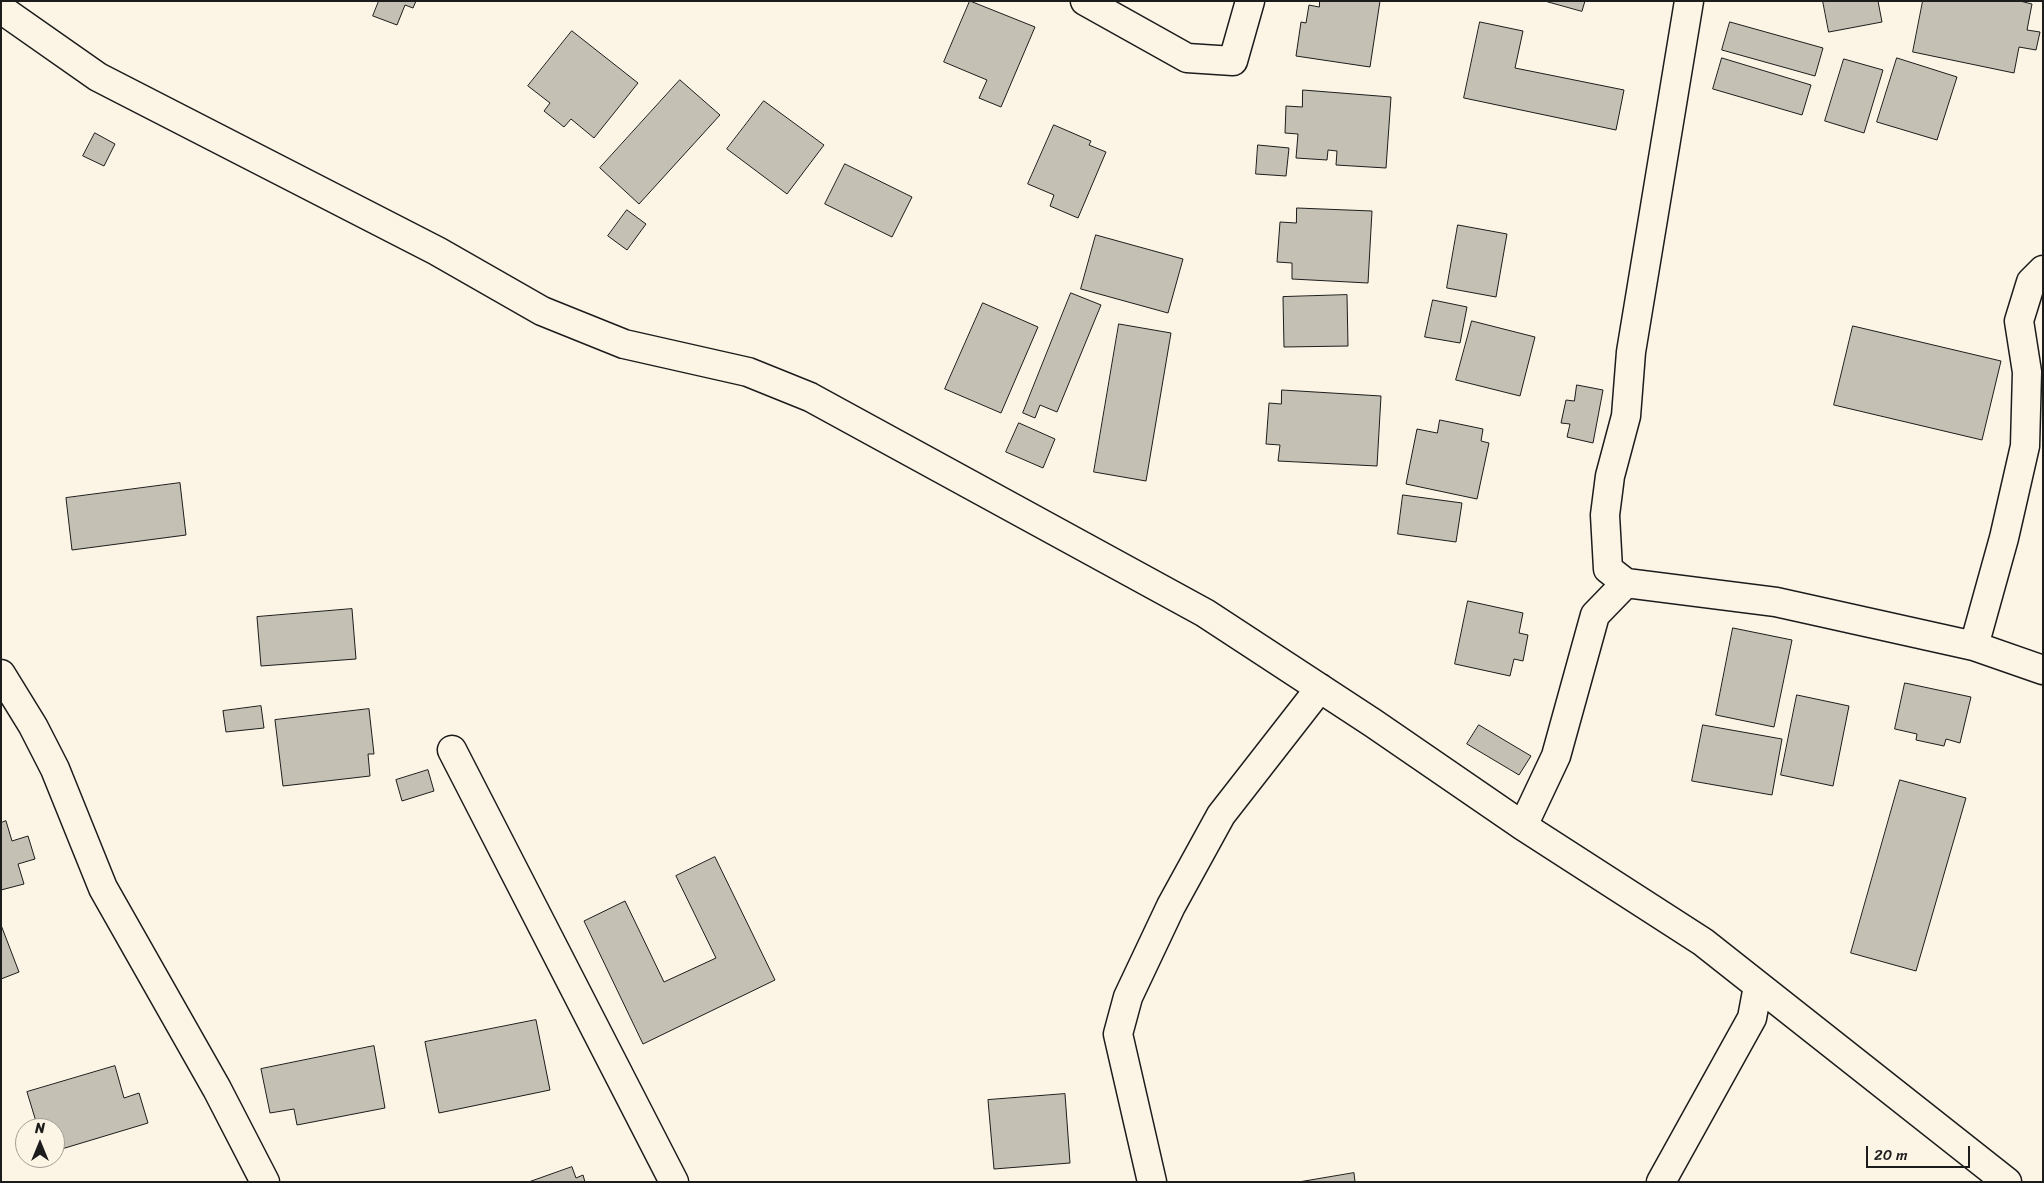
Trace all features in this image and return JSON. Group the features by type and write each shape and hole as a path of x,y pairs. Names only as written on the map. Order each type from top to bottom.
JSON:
{"street":[{"path":"1086,1 1188,58 1233,61 1250,1"},
{"path":"1689,1 1631,352 1626,416 1610,476 1605,515 1608,569 1626,583 1776,602 1974,646 2043,670"},
{"path":"1,9 98,76 437,251 542,311 624,344 748,372 810,397 1205,613 1320,688 1523,826 1703,942 2007,1182"},
{"path":"1974,646 2004,538 2025,446 2027,372 2019,321 2031,282 2043,270"},
{"path":"1523,826 1556,756 1595,615 1626,583"},
{"path":"1,674 33,726 55,768 103,888 217,1089 264,1182"},
{"path":"1152,1182 1118,1034 1128,996 1172,906 1221,815 1320,688"},
{"path":"452,750 674,1182"},
{"path":"1661,1182 1752,1018 1758,986"}],"building":[{"path":"379,1 416,1 413,8 405,5 397,25 373,16"},
{"path":"970,1 1035,27 1001,107 979,98 987,80 944,62"},
{"path":"1320,1 1380,1 1370,67 1296,56 1301,22 1306,23 1309,5 1319,7"},
{"path":"1545,1 1585,1 1582,11"},
{"path":"1823,1 1878,1 1882,22 1829,32"},
{"path":"1923,1 2020,1 2032,4 2027,30 2040,32 2036,50 2019,47 2014,73 1913,52"},
{"path":"1480,22 1523,31 1515,68 1624,90 1616,130 1464,98"},
{"path":"1730,22 1823,48 1815,76 1722,50"},
{"path":"572,31 638,83 594,138 571,119 564,127 544,111 550,103 528,86"},
{"path":"1722,58 1811,85 1802,115 1713,89"},
{"path":"1897,58 1957,77 1937,140 1877,122"},
{"path":"1844,59 1883,70 1864,133 1825,121"},
{"path":"680,80 720,115 639,204 600,168"},
{"path":"1303,90 1391,97 1386,168 1336,165 1337,151 1328,150 1327,160 1296,158 1298,134 1285,133 1286,106 1302,107"},
{"path":"764,101 824,145 787,194 727,149"},
{"path":"1054,125 1091,141 1089,145 1106,152 1078,218 1050,206 1054,195 1028,184"},
{"path":"95,133 115,144 104,166 83,156"},
{"path":"1258,145 1289,148 1286,176 1256,174"},
{"path":"845,164 912,197 892,237 825,204"},
{"path":"1297,208 1372,211 1368,283 1292,279 1292,263 1277,262 1280,222 1296,223"},
{"path":"627,210 646,224 627,250 608,236"},
{"path":"1458,225 1507,234 1496,297 1447,288"},
{"path":"1096,235 1183,259 1168,313 1081,289"},
{"path":"1071,293 1101,305 1057,412 1040,405 1035,418 1023,413"},
{"path":"1347,295 1348,346 1284,347 1283,297"},
{"path":"1433,300 1467,307 1460,343 1425,337"},
{"path":"983,303 1038,327 1001,413 945,389"},
{"path":"1472,321 1535,337 1520,396 1456,380"},
{"path":"1119,324 1171,333 1146,481 1094,472"},
{"path":"1853,326 2001,361 1982,440 1834,405"},
{"path":"1577,385 1603,390 1593,443 1567,437 1570,424 1561,423 1566,400 1574,401"},
{"path":"1282,390 1381,396 1377,466 1278,461 1280,445 1266,444 1269,403 1281,404"},
{"path":"1440,420 1483,429 1481,441 1489,443 1477,499 1406,484 1417,429 1437,433"},
{"path":"1019,423 1055,439 1043,468 1006,452"},
{"path":"180,483 186,535 72,550 66,498"},
{"path":"1403,495 1462,503 1456,542 1398,534"},
{"path":"1468,601 1523,613 1519,633 1528,635 1523,661 1514,659 1510,676 1455,664"},
{"path":"352,609 356,659 261,666 257,617"},
{"path":"1733,628 1792,640 1774,727 1716,715"},
{"path":"1905,683 1971,697 1960,743 1946,739 1944,746 1916,740 1917,734 1895,729"},
{"path":"1797,695 1849,706 1833,786 1781,775"},
{"path":"261,706 264,728 226,732 223,711"},
{"path":"369,709 374,754 368,754 370,776 283,786 275,720"},
{"path":"1479,725 1531,756 1519,775 1467,744"},
{"path":"1703,725 1782,739 1772,795 1692,781"},
{"path":"428,770 434,791 402,801 396,780"},
{"path":"1900,780 1966,798 1916,971 1851,953"},
{"path":"6,821 12,841 28,836 35,859 18,864 24,884 1,890 1,823"},
{"path":"715,857 775,980 643,1044 584,921 625,901 664,982 716,958 676,876"},
{"path":"1,925 19,972 1,979"},
{"path":"536,1020 550,1090 439,1113 425,1042"},
{"path":"374,1046 385,1108 297,1125 294,1109 270,1113 261,1069"},
{"path":"115,1066 124,1098 139,1093 148,1123 65,1148 65,1118 35,1118 27,1092"},
{"path":"1065,1094 1070,1163 994,1169 988,1100"},
{"path":"572,1167 576,1178 583,1175 585,1182 529,1182"},
{"path":"1354,1173 1355,1182 1299,1182"}]}
